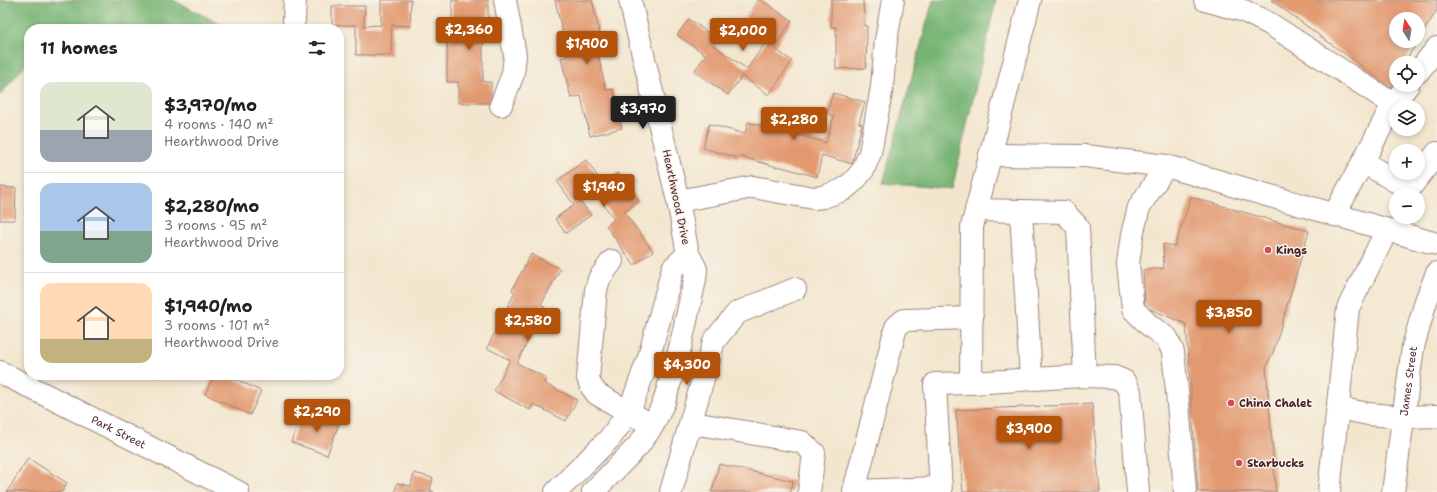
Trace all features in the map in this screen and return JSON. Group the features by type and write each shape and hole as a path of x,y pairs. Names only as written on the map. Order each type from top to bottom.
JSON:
{"street":[{"path":"501,105 513,74 515,56 505,0"},
{"name":"Hearthwood Drive","path":"593,492 638,446 653,425 664,402 680,348 694,290 696,269 688,254 678,201 630,0"},
{"path":"678,201 753,188 814,198 823,197 843,190 854,181 863,170 870,153 882,87 886,40 893,0"},
{"path":"971,383 972,227 1030,0"},
{"path":"1206,0 1244,11 1270,24 1389,101"},
{"path":"1425,63 1437,48"},
{"path":"1396,100 1402,92"},
{"path":"1334,215 1389,112"},
{"path":"1363,162 1409,189 1437,153"},
{"path":"990,155 1085,156 1166,166 1437,244"},
{"path":"1166,166 1139,207 1132,235 1128,264 1133,309 1150,326 1167,338 1173,352 1185,492"},
{"path":"976,210 1064,212 1078,227 1085,376"},
{"path":"1021,211 1031,379"},
{"path":"1329,492 1348,308 1387,230"},
{"name":"Hearthwood Drive","path":"556,492 610,438 629,412 649,357 673,268 688,254"},
{"path":"612,261 599,279 596,290 588,378 591,386 597,394 653,425"},
{"name":"James Street","path":"1393,492 1413,347 1426,301 1437,274"},
{"path":"670,492 714,341 737,313 795,289"},
{"path":"972,318 904,320 896,327 854,492 940,490 935,384 1085,376 1114,377 1124,381 1128,386 1130,392 1138,492"},
{"name":"Park Street","path":"0,372 238,492"},
{"path":"1338,408 1368,414 1403,417 1437,416"},
{"path":"688,431 699,424 802,442 814,453 809,492"}],"green space":[{"path":"0,0 173,0 220,24 24,24 24,66 0,95"},
{"path":"933,0 996,0 952,189 883,183"}],"building":[{"path":"381,0 411,0 410,26 392,25 391,55 356,55 356,25 332,24 332,6 365,6 364,26 381,25"},
{"path":"452,0 488,0 488,40 483,40 483,82 491,82 491,103 458,103 458,82 447,82 447,40 452,40"},
{"path":"555,0 592,0 603,48 597,49 606,90 613,89 622,128 590,136 581,96 571,98 561,58 568,56"},
{"path":"758,0 761,0 792,21 774,48 792,61 769,95 742,76 728,95 694,71 706,55 677,35 689,19 717,39 713,45 747,69 766,42 741,24"},
{"path":"831,0 863,0 864,26 867,26 866,68 836,69 836,27 831,27"},
{"path":"1271,0 1437,0 1437,10 1425,30 1425,12 1389,12 1389,48 1414,48 1408,56 1389,56 1389,86"},
{"path":"833,93 865,102 859,123 862,124 852,164 822,155 817,177 703,148 709,124 745,134 748,122 826,143 834,116 827,113"},
{"path":"586,160 603,184 618,173 639,201 624,212 653,251 634,265 606,226 614,219 594,191 580,201 591,215 566,233 555,219 574,205 557,181"},
{"path":"0,187 16,188 15,220 0,220"},
{"path":"1191,197 1309,231 1274,350 1266,367 1276,492 1198,492 1186,324 1145,307 1143,270 1164,268 1163,244 1175,246"},
{"path":"531,254 560,269 541,305 545,307 517,363 546,378 544,383 577,400 566,421 533,404 530,410 494,391 510,360 487,348 515,292 512,290"},
{"path":"212,380 237,380 261,391 250,415 205,394"},
{"path":"1092,404 1100,492 963,492 956,410"},
{"path":"325,410 342,416 327,455 291,442 301,417 319,424"},
{"path":"28,458 67,483 62,492 7,492"},
{"path":"719,464 793,481 791,492 712,492"},
{"path":"414,473 433,478 430,490 434,492 395,492 397,483 411,486"}],"place":[{"name":"Kings","path":"1268,250"},
{"name":"China Chalet","path":"1231,403"},
{"name":"Starbucks","path":"1239,463"}]}
